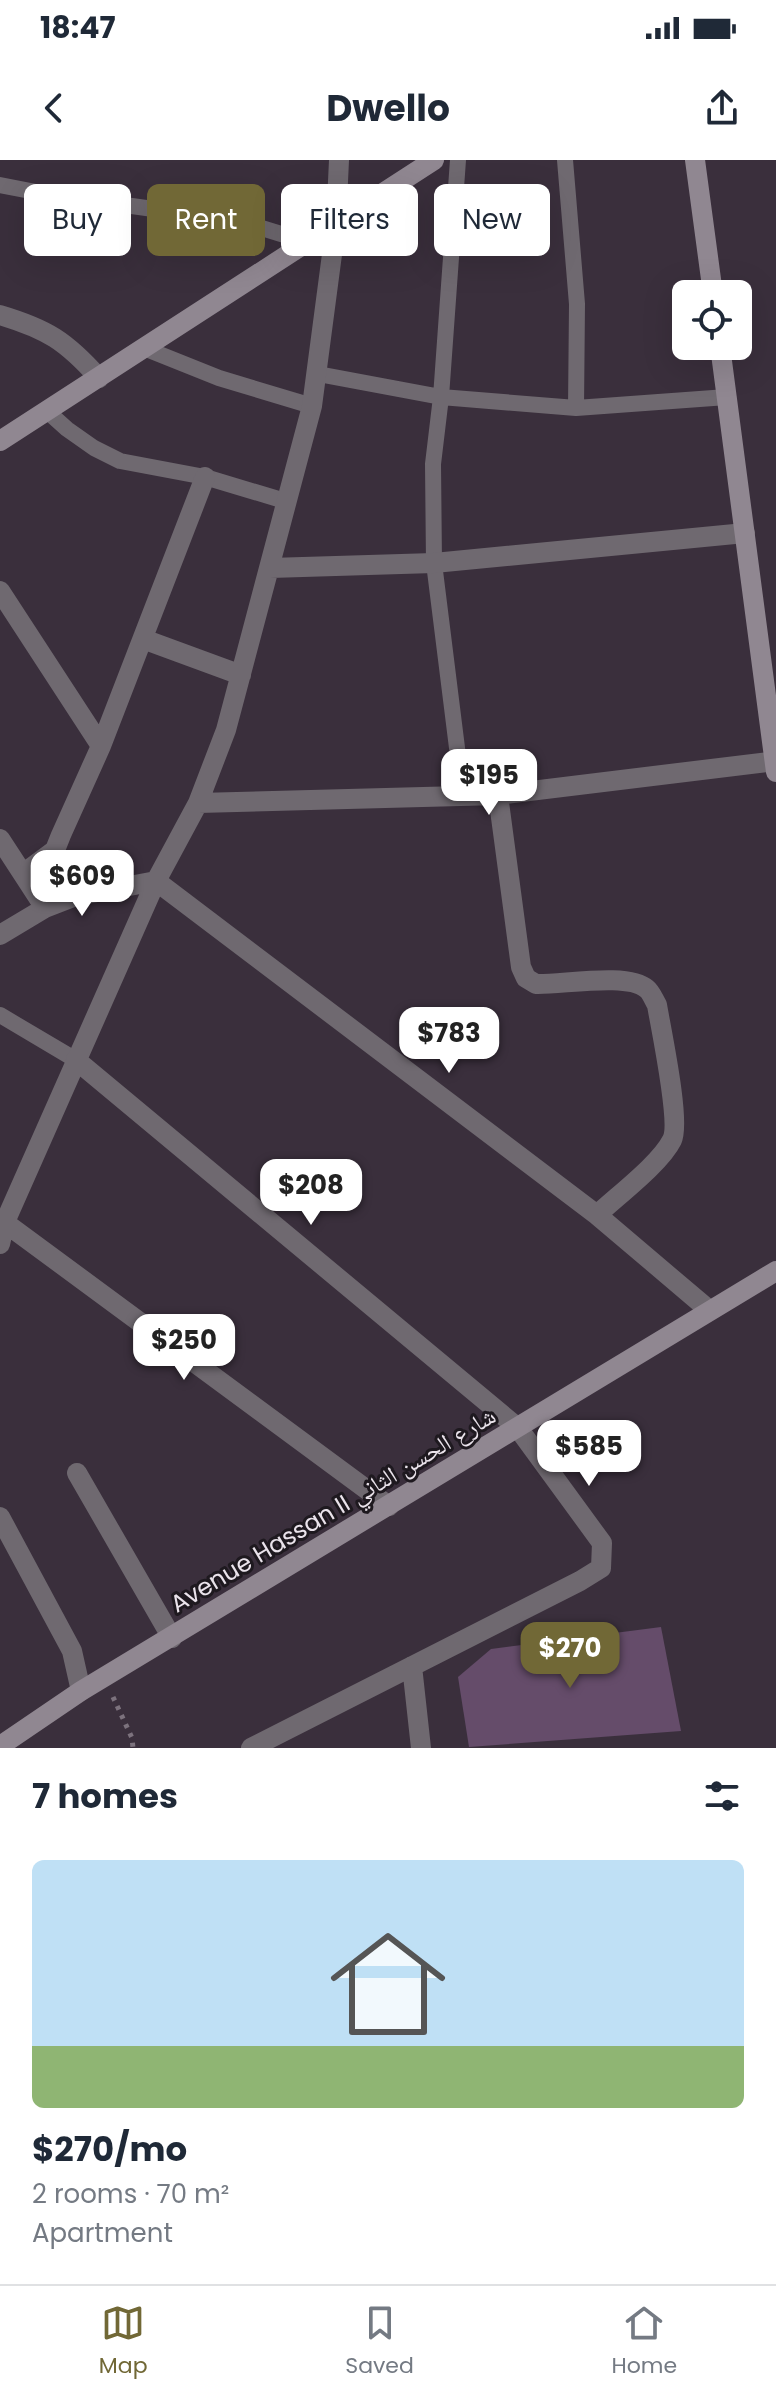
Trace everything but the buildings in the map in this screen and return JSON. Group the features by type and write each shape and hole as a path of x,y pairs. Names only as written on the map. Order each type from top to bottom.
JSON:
{"street":[{"path":"338,184 339,160"},
{"path":"397,184 434,160"},
{"path":"695,160 711,280"},
{"path":"0,441 285,256"},
{"path":"0,1244 3,1221 156,881 198,803 226,730 312,406 332,256"},
{"path":"0,315 37,326 74,349 99,378"},
{"path":"198,803 498,795 775,764 722,360"},
{"path":"24,873 55,850 101,746 205,477"},
{"path":"270,568 434,563 745,533"},
{"path":"0,591 101,746"},
{"path":"143,639 241,675"},
{"path":"498,795 521,967 526,978 536,984 638,983 648,989 657,1005 674,1114 674,1137 666,1151 597,1215"},
{"path":"0,839 45,908"},
{"path":"0,935 45,908 76,896 156,881 597,1215 709,1310"},
{"path":"76,1060 518,1428 602,1543 601,1568 580,1581 251,1748"},
{"path":"3,1221 389,1506"},
{"name":"Avenue Hassan II شارع الحسن الثاني","path":"0,1746 81,1691 776,1271"},
{"path":"77,1473 172,1638"},
{"path":"0,1517 72,1651 81,1691"},
{"path":"412,1666 421,1748"}],"lane":[{"path":"458,160 441,397 433,464 434,563 463,796"},
{"path":"565,160 577,304 576,408"},
{"path":"0,185 239,221 281,234"},
{"path":"144,348 219,378 312,406"},
{"path":"318,374 441,397 576,408 727,397"},
{"path":"47,411 94,448 120,461 205,477 285,501"},
{"path":"0,1015 76,1060"}],"path":[{"path":"104,1678 132,1738 133,1748"}]}
